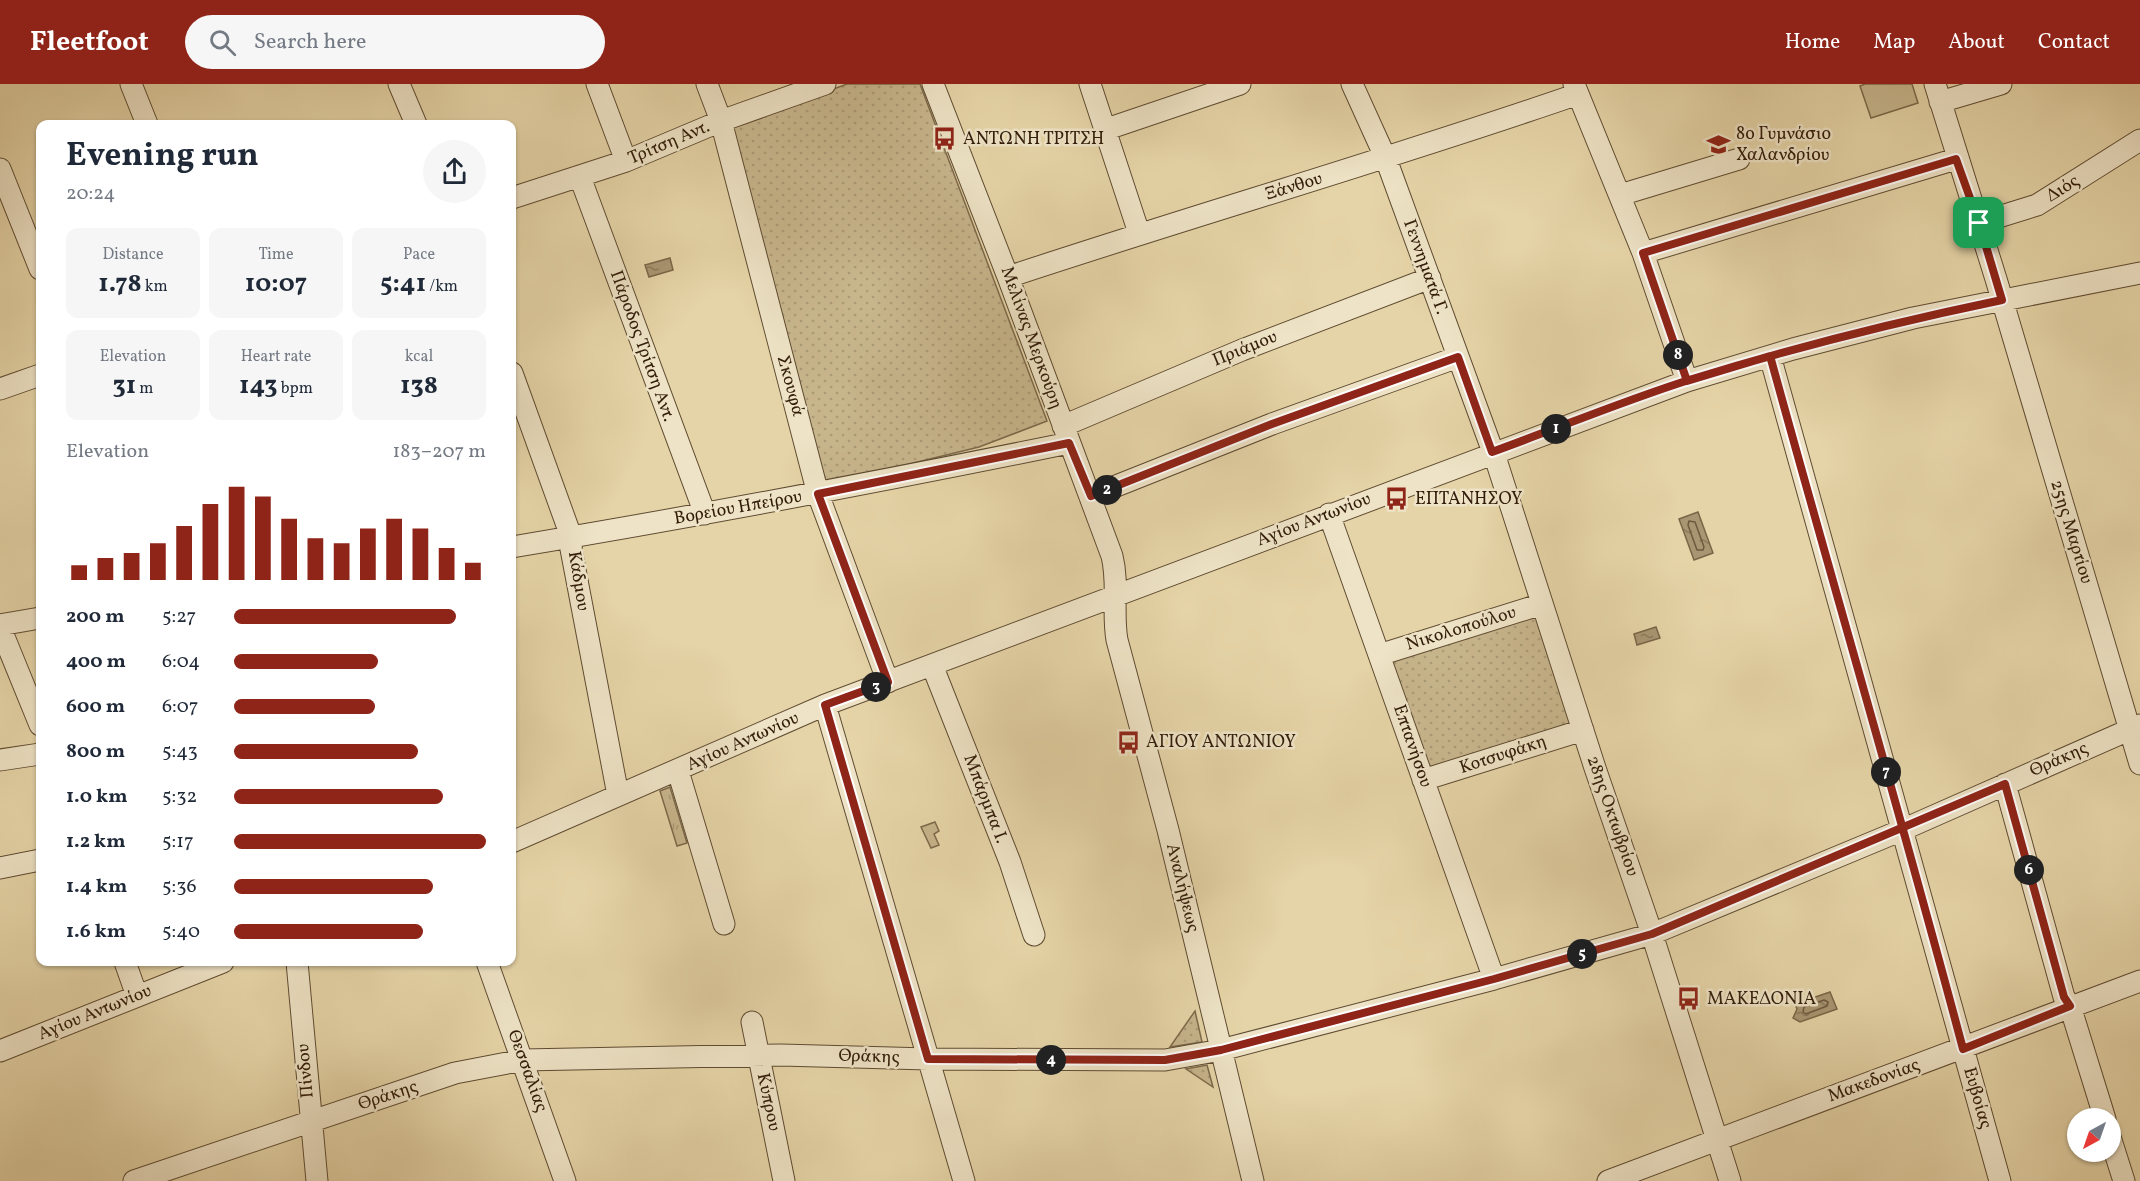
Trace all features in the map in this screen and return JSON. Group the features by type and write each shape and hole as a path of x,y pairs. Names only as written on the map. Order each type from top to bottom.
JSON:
{"street":[{"path":"131,84 145,120"},
{"path":"399,84 414,120"},
{"path":"597,84 626,161"},
{"name":"Σκουφά","path":"707,84 721,121 818,494 888,682"},
{"name":"Τρίτση Αντ.","path":"516,197 626,161 721,121 825,84"},
{"name":"Μελίνας Μερκούρη","path":"933,84 1091,496 1115,567 1115,595"},
{"path":"1090,84 1139,233"},
{"path":"1104,130 1240,84"},
{"name":"Γεννηματά Γ.","path":"1352,84 1386,159 1492,452"},
{"path":"1937,93 2001,84"},
{"path":"1576,89 1643,253 1687,381"},
{"name":"Ξάνθου","path":"1008,277 1139,233 1386,159 1576,89"},
{"name":"25ης Μαρτίου","path":"1937,93 2135,727 2140,764"},
{"name":"Διός","path":"1979,223 2037,205 2140,140"},
{"path":"1620,195 1738,159"},
{"path":"1643,253 1956,159"},
{"name":"Πάροδος Τρίτση Αντ.","path":"580,177 705,514"},
{"path":"2,179 36,260"},
{"name":"Αγίου Αντωνίου","path":"516,840 825,705 1492,452 1687,381 1912,318 2140,273"},
{"name":"Πριάμου","path":"1066,434 1242,350 1430,278"},
{"name":"Ευβοίας","path":"1770,356 2000,1181"},
{"path":"1091,496 1272,424 1458,357"},
{"path":"0,389 36,376"},
{"name":"Κάδμου","path":"516,385 572,539 571,549 618,795"},
{"name":"Βορείου Ηπείρου","path":"516,546 572,539 818,494 1066,434"},
{"name":"28ης Οκτωβρίου","path":"1492,452 1652,934 1730,1181"},
{"name":"Επτανήσου","path":"1329,514 1494,979"},
{"name":"Αναλήψεως","path":"1115,595 1117,640 1168,830 1253,1181"},
{"name":"Νικολοπούλου","path":"1379,655 1542,604"},
{"path":"36,619 0,626 8,666 36,718"},
{"name":"Μπάρμπα Ι.","path":"932,665 1010,862 1034,934"},
{"path":"825,705 964,1181"},
{"name":"Θράκης","path":"134,1181 455,1073 523,1060 758,1055 928,1059 1165,1060 1221,1050 1494,979 1652,934 1902,830 2135,727"},
{"name":"Κοτσυφάκη","path":"1423,780 1583,730"},
{"path":"0,760 36,755"},
{"path":"678,771 724,924"},
{"path":"2005,784 2064,997 2070,1006 2102,1108"},
{"path":"0,868 36,861"},
{"path":"126,966 137,996"},
{"name":"Αγίου Αντωνίου","path":"0,1051 214,966"},
{"name":"Πίνδου","path":"297,966 317,1181"},
{"name":"Θεσσαλίας","path":"488,966 565,1181"},
{"name":"Μακεδονίας","path":"1608,1181 2140,981"},
{"name":"Κύπρου","path":"752,1022 784,1181"},
{"path":"2118,1162 2124,1181"}],"green space":[{"path":"847,84 920,84 1047,421 979,447 832,483 828,492 730,127"},
{"path":"1865,84 1912,84 1918,103 1871,118 1860,86"},
{"path":"1535,614 1571,725 1427,770 1389,662"},
{"path":"670,787 687,843 677,846 660,791"},
{"path":"935,822 939,831 934,834 939,845 931,848 921,827"},
{"path":"1195,1011 1202,1042 1170,1047"},
{"path":"1207,1065 1213,1087 1186,1069"}],"water":[{"path":"670,258 673,270 649,277 645,265"},
{"path":"1698,512 1713,553 1694,560 1679,519"},
{"path":"1656,627 1660,638 1637,645 1634,634"},
{"path":"1830,992 1837,1009 1800,1022 1793,1018 1797,1009 1795,1004"}],"place":[{"name":"ΑΝΤΩΝΗ ΤΡΙΤΣΗ","path":"945,139"},
{"name":"8ο Γυμνάσιο Χαλανδρίου","path":"1718,144"},
{"name":"ΕΠΤΑΝΗΣΟΥ","path":"1397,499"},
{"name":"ΑΓΙΟΥ ΑΝΤΩΝΙΟΥ","path":"1128,742"},
{"name":"ΜΑΚΕΔΟΝΙΑ","path":"1689,999"}],"route":[{"path":"1979,223 1956,159 1643,253 1687,381 1770,356 1902,830 1941,969 1963,1049 2070,1006 2064,997 2005,784 1902,830 1652,934 1494,979 1221,1050 1165,1060 928,1059 825,705 888,682 818,494 1069,443 1091,496 1272,424 1458,357 1492,452 1687,381 1793,349 1912,318 2002,300 1979,223"}]}
